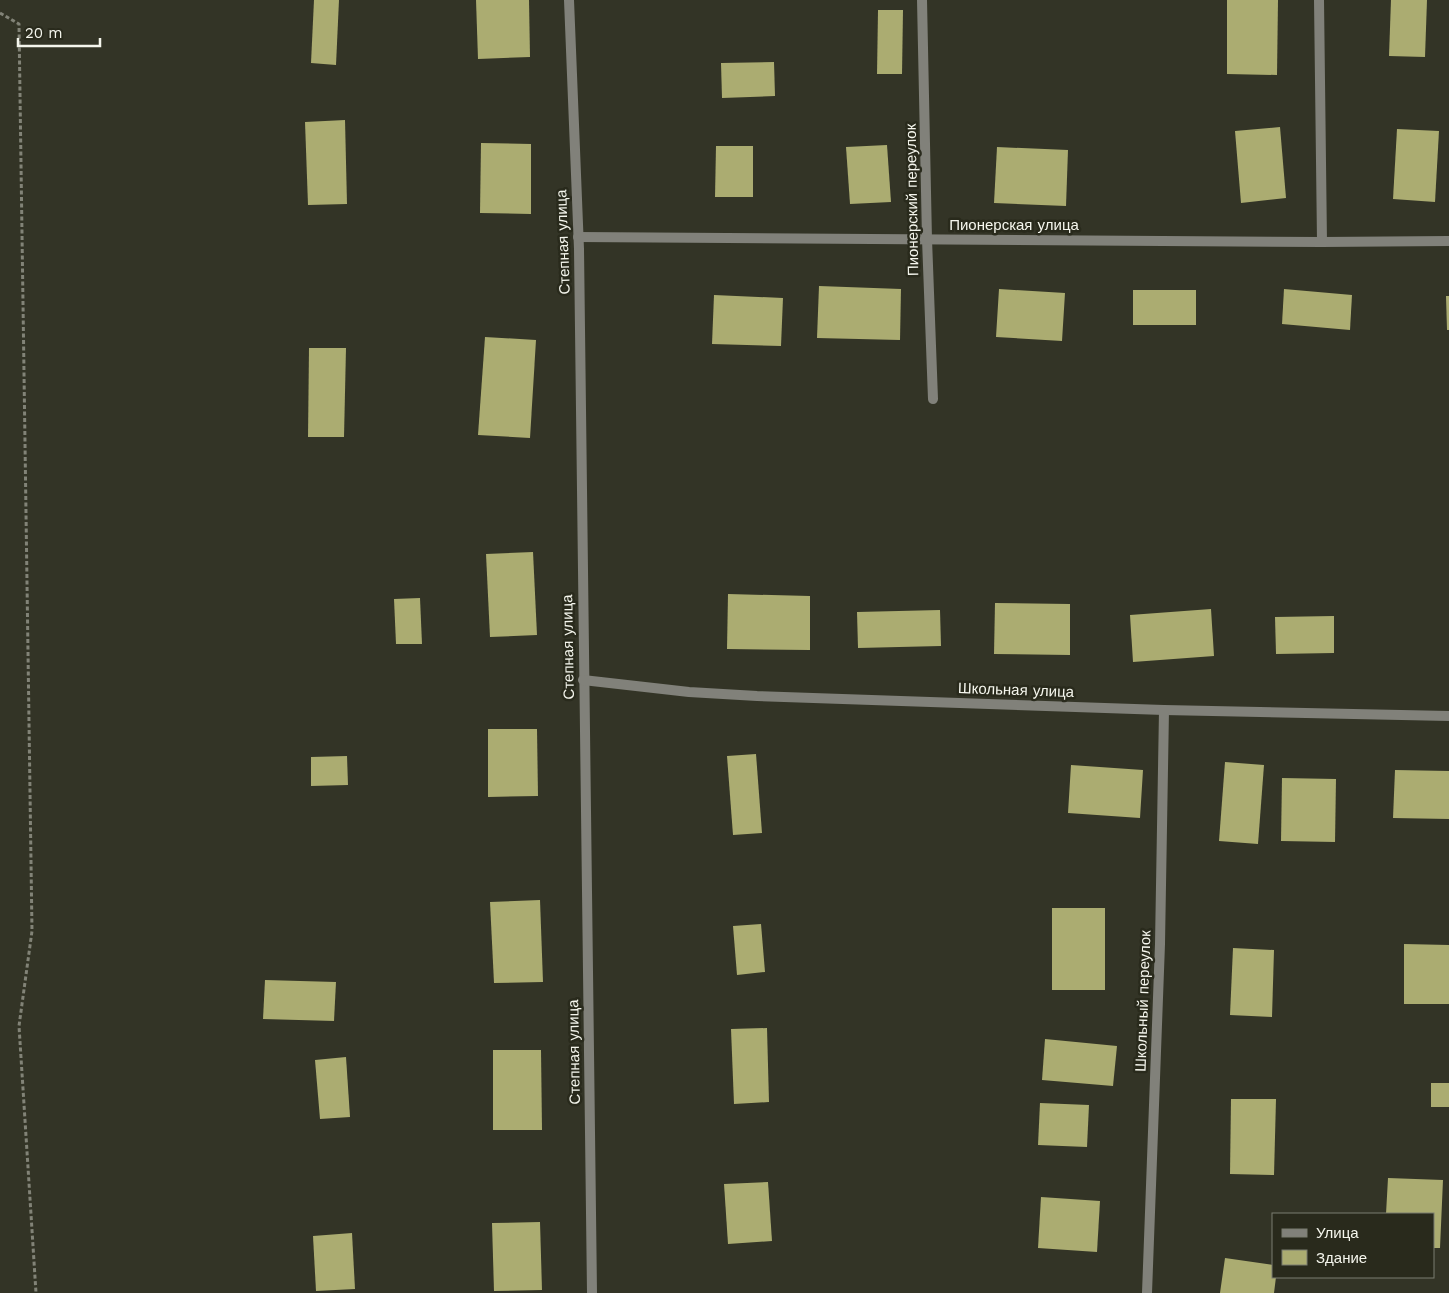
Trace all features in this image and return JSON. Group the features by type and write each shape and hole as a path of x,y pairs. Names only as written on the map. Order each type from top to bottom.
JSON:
{"street":[{"name":"Степная улица","path":"569,0 578,237 592,1293"},
{"name":"Пионерский переулок","path":"922,0 927,239 933,399"},
{"path":"1319,0 1322,242"},
{"name":"Пионерская улица","path":"578,237 1322,242 1449,241"},
{"name":"Школьная улица","path":"584,680 689,692 757,696 1164,710 1449,716"},
{"name":"Школьный переулок","path":"1147,1293 1160,944 1164,710"}],"path":[{"path":"0,13 19,24 32,931 19,1026 36,1293"}],"building":[{"path":"314,0 339,0 336,65 311,63"},
{"path":"476,0 529,0 530,57 478,59"},
{"path":"1227,0 1278,0 1277,75 1227,74"},
{"path":"1391,0 1427,0 1425,57 1389,56"},
{"path":"878,10 903,10 902,74 877,74"},
{"path":"774,62 775,96 722,98 721,63"},
{"path":"345,120 347,204 308,205 305,122"},
{"path":"1280,127 1286,198 1241,203 1235,131"},
{"path":"1397,129 1439,131 1435,202 1393,199"},
{"path":"481,143 531,144 531,214 480,213"},
{"path":"887,145 891,202 850,204 846,147"},
{"path":"716,146 753,146 753,197 715,197"},
{"path":"997,147 1068,150 1066,206 994,203"},
{"path":"819,286 901,289 900,340 817,338"},
{"path":"999,289 1065,293 1062,341 996,337"},
{"path":"1284,289 1352,295 1350,330 1282,324"},
{"path":"1133,290 1196,290 1196,325 1133,325"},
{"path":"714,295 783,298 781,346 712,344"},
{"path":"1446,296 1449,296 1449,330 1447,330"},
{"path":"485,337 536,340 530,438 478,435"},
{"path":"309,348 346,348 344,437 308,437"},
{"path":"533,552 537,635 490,637 486,554"},
{"path":"728,594 810,596 810,650 727,649"},
{"path":"420,598 422,644 396,644 394,599"},
{"path":"995,603 1070,604 1070,655 994,654"},
{"path":"1211,609 1214,656 1133,662 1130,615"},
{"path":"940,610 941,646 858,648 857,612"},
{"path":"1334,616 1334,653 1276,654 1275,617"},
{"path":"488,729 537,729 538,796 488,797"},
{"path":"756,754 762,833 733,835 727,756"},
{"path":"347,756 348,785 311,786 311,757"},
{"path":"1225,762 1264,765 1258,844 1219,841"},
{"path":"1071,765 1143,770 1140,818 1068,813"},
{"path":"1395,770 1449,771 1449,819 1393,818"},
{"path":"1282,778 1336,779 1335,842 1281,841"},
{"path":"540,900 543,982 494,983 490,902"},
{"path":"1052,908 1105,908 1105,990 1052,990"},
{"path":"761,924 765,972 737,975 733,926"},
{"path":"1404,944 1449,945 1449,1004 1404,1004"},
{"path":"1233,948 1274,950 1272,1017 1230,1015"},
{"path":"265,980 336,982 334,1021 263,1019"},
{"path":"767,1028 769,1102 734,1104 731,1029"},
{"path":"1045,1039 1117,1046 1113,1086 1042,1080"},
{"path":"493,1050 541,1050 542,1130 493,1130"},
{"path":"346,1057 350,1117 320,1119 315,1060"},
{"path":"1431,1083 1449,1083 1449,1107 1431,1107"},
{"path":"1231,1099 1276,1099 1274,1175 1230,1174"},
{"path":"1040,1103 1089,1105 1087,1147 1038,1145"},
{"path":"1388,1178 1443,1180 1440,1248 1434,1248 1434,1213 1386,1213"},
{"path":"768,1182 772,1241 728,1244 724,1184"},
{"path":"1041,1197 1100,1201 1097,1252 1038,1248"},
{"path":"540,1222 542,1290 494,1291 492,1223"},
{"path":"352,1233 355,1289 316,1291 313,1236"},
{"path":"1225,1258 1272,1265 1272,1278 1276,1278 1274,1293 1220,1293"}]}
